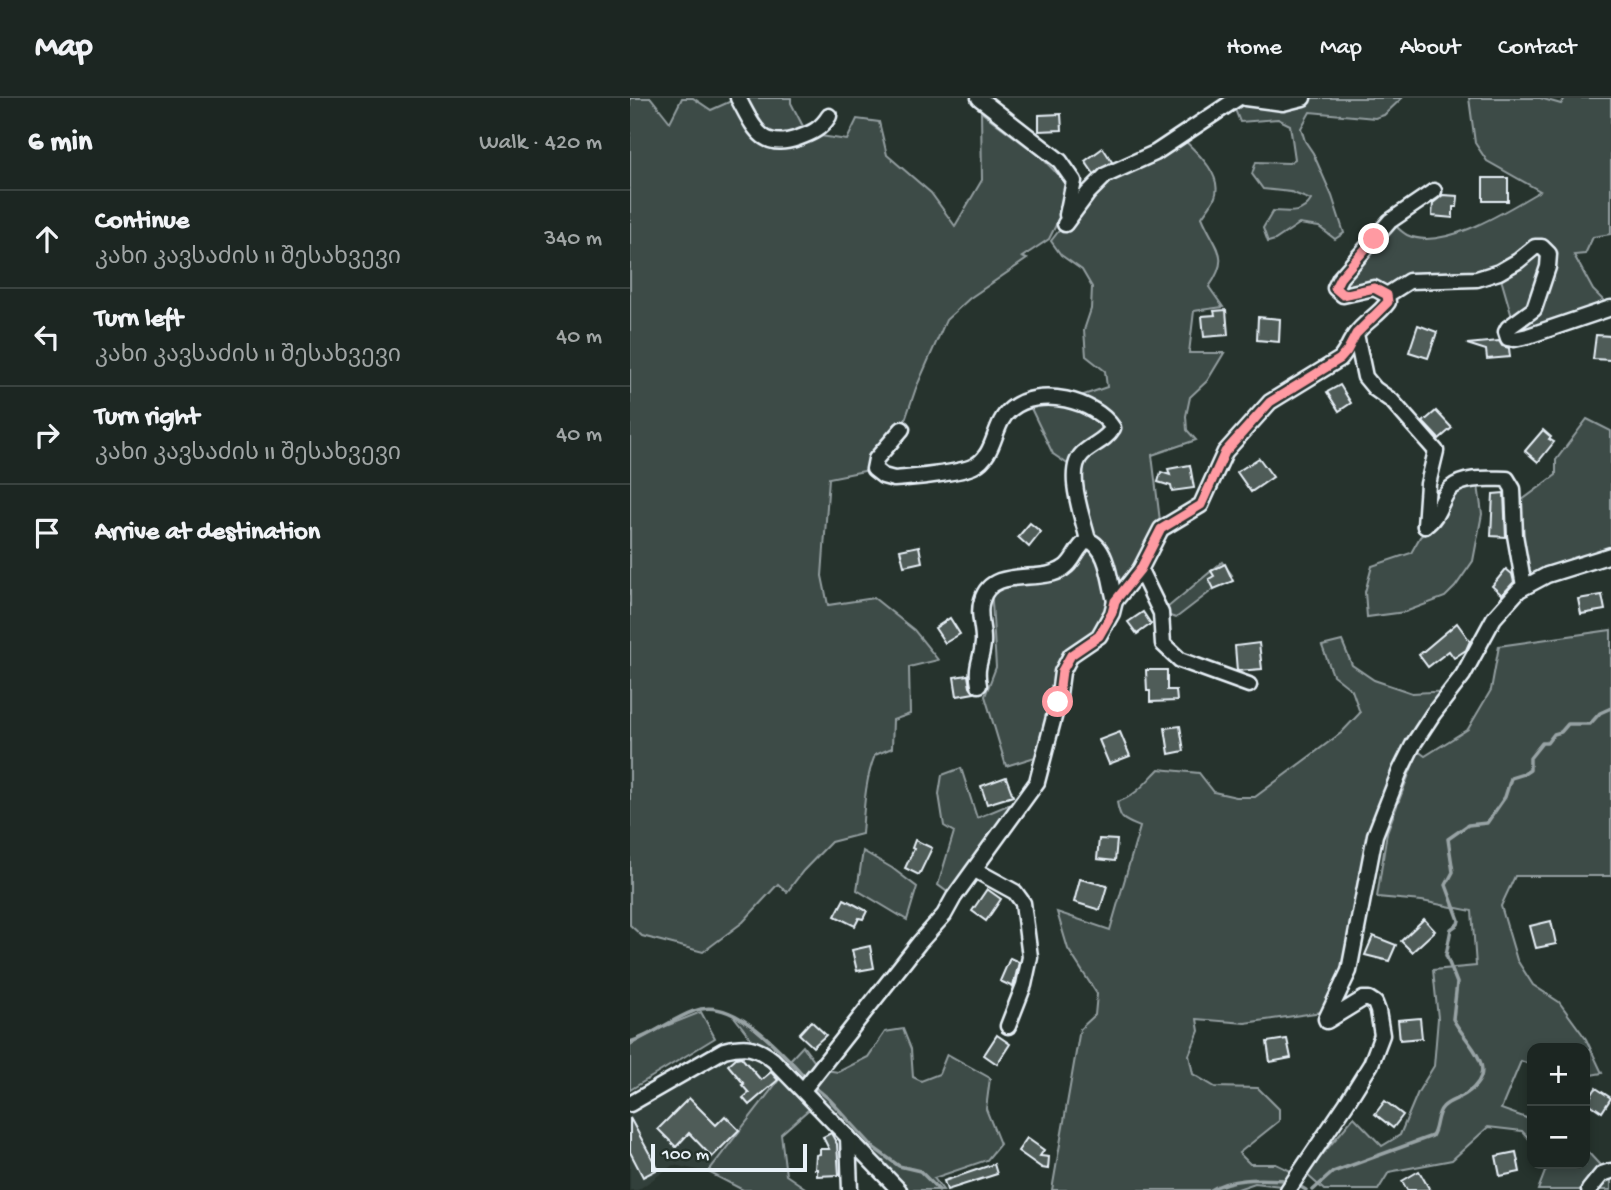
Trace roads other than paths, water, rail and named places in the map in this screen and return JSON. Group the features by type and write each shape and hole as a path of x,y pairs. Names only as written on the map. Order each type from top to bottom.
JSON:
{"street":[{"path":"738,98 760,132 774,143 782,143 821,128 829,116"},
{"path":"979,98 1060,161 1074,181 1065,223 1106,175 1155,153 1238,98"},
{"path":"1245,98 1283,103 1303,98"},
{"path":"1387,295 1374,288 1343,295 1335,288 1340,278 1390,221 1434,191"},
{"path":"1387,295 1409,281 1477,279 1499,272 1535,247 1542,247 1549,254 1548,267 1535,309 1507,328 1508,338 1528,336 1611,308"},
{"path":"804,1088 944,915 954,897 1037,782 1058,702 1062,671 1071,655 1099,636 1112,613 1115,601 1140,570 1161,529 1201,505 1225,452 1248,426 1270,402 1340,359 1356,334 1388,302 1387,295"},
{"path":"1356,334 1365,377 1375,389 1392,401 1436,451 1428,484 1425,526 1434,520 1451,488 1472,480 1507,479 1513,489 1515,536 1524,586"},
{"path":"902,429 876,458 874,469 883,476 894,479 972,467 986,457 1001,421 1012,408 1027,400 1069,400 1106,417 1113,428 1108,436 1083,453 1077,461 1074,474 1088,540"},
{"path":"979,685 976,671 983,643 980,609 982,597 991,586 1004,580 1044,575 1063,569 1081,544 1088,540 1095,542 1101,551 1115,601"},
{"path":"1291,1184 1371,1064 1382,1035 1378,1011 1375,1003 1369,999 1363,999 1337,1016 1327,1021 1326,1019 1349,971 1375,835 1400,771 1433,714 1463,675 1494,618 1524,586 1547,575 1611,555"},
{"path":"1140,570 1161,613 1163,644 1180,660 1249,685"},
{"path":"975,870 1014,892 1023,903 1030,957 1024,985 1008,1026"},
{"path":"630,1104 724,1050 740,1046 759,1049 804,1088 899,1190"},
{"path":"848,1138 850,1190"},
{"path":"1589,1190 1602,1174 1611,1171"}],"waterway":[{"path":"1313,1190 1333,1172 1432,1136 1443,1107 1477,1084 1481,1075 1478,1056 1453,1019 1457,983 1446,955 1451,929 1459,920 1446,885 1453,872 1448,839 1468,825 1487,823 1505,797 1511,778 1530,770 1530,758 1542,743 1547,743 1568,724 1590,724 1600,713 1611,708"},
{"path":"630,1042 694,1011 709,1008 725,1011 756,1029 806,1078"},
{"path":"811,1084 829,1099 874,1148 899,1166 920,1171 939,1190"},
{"path":"1211,1190 1237,1181 1284,1180"},
{"path":"1299,1186 1306,1190"}]}
